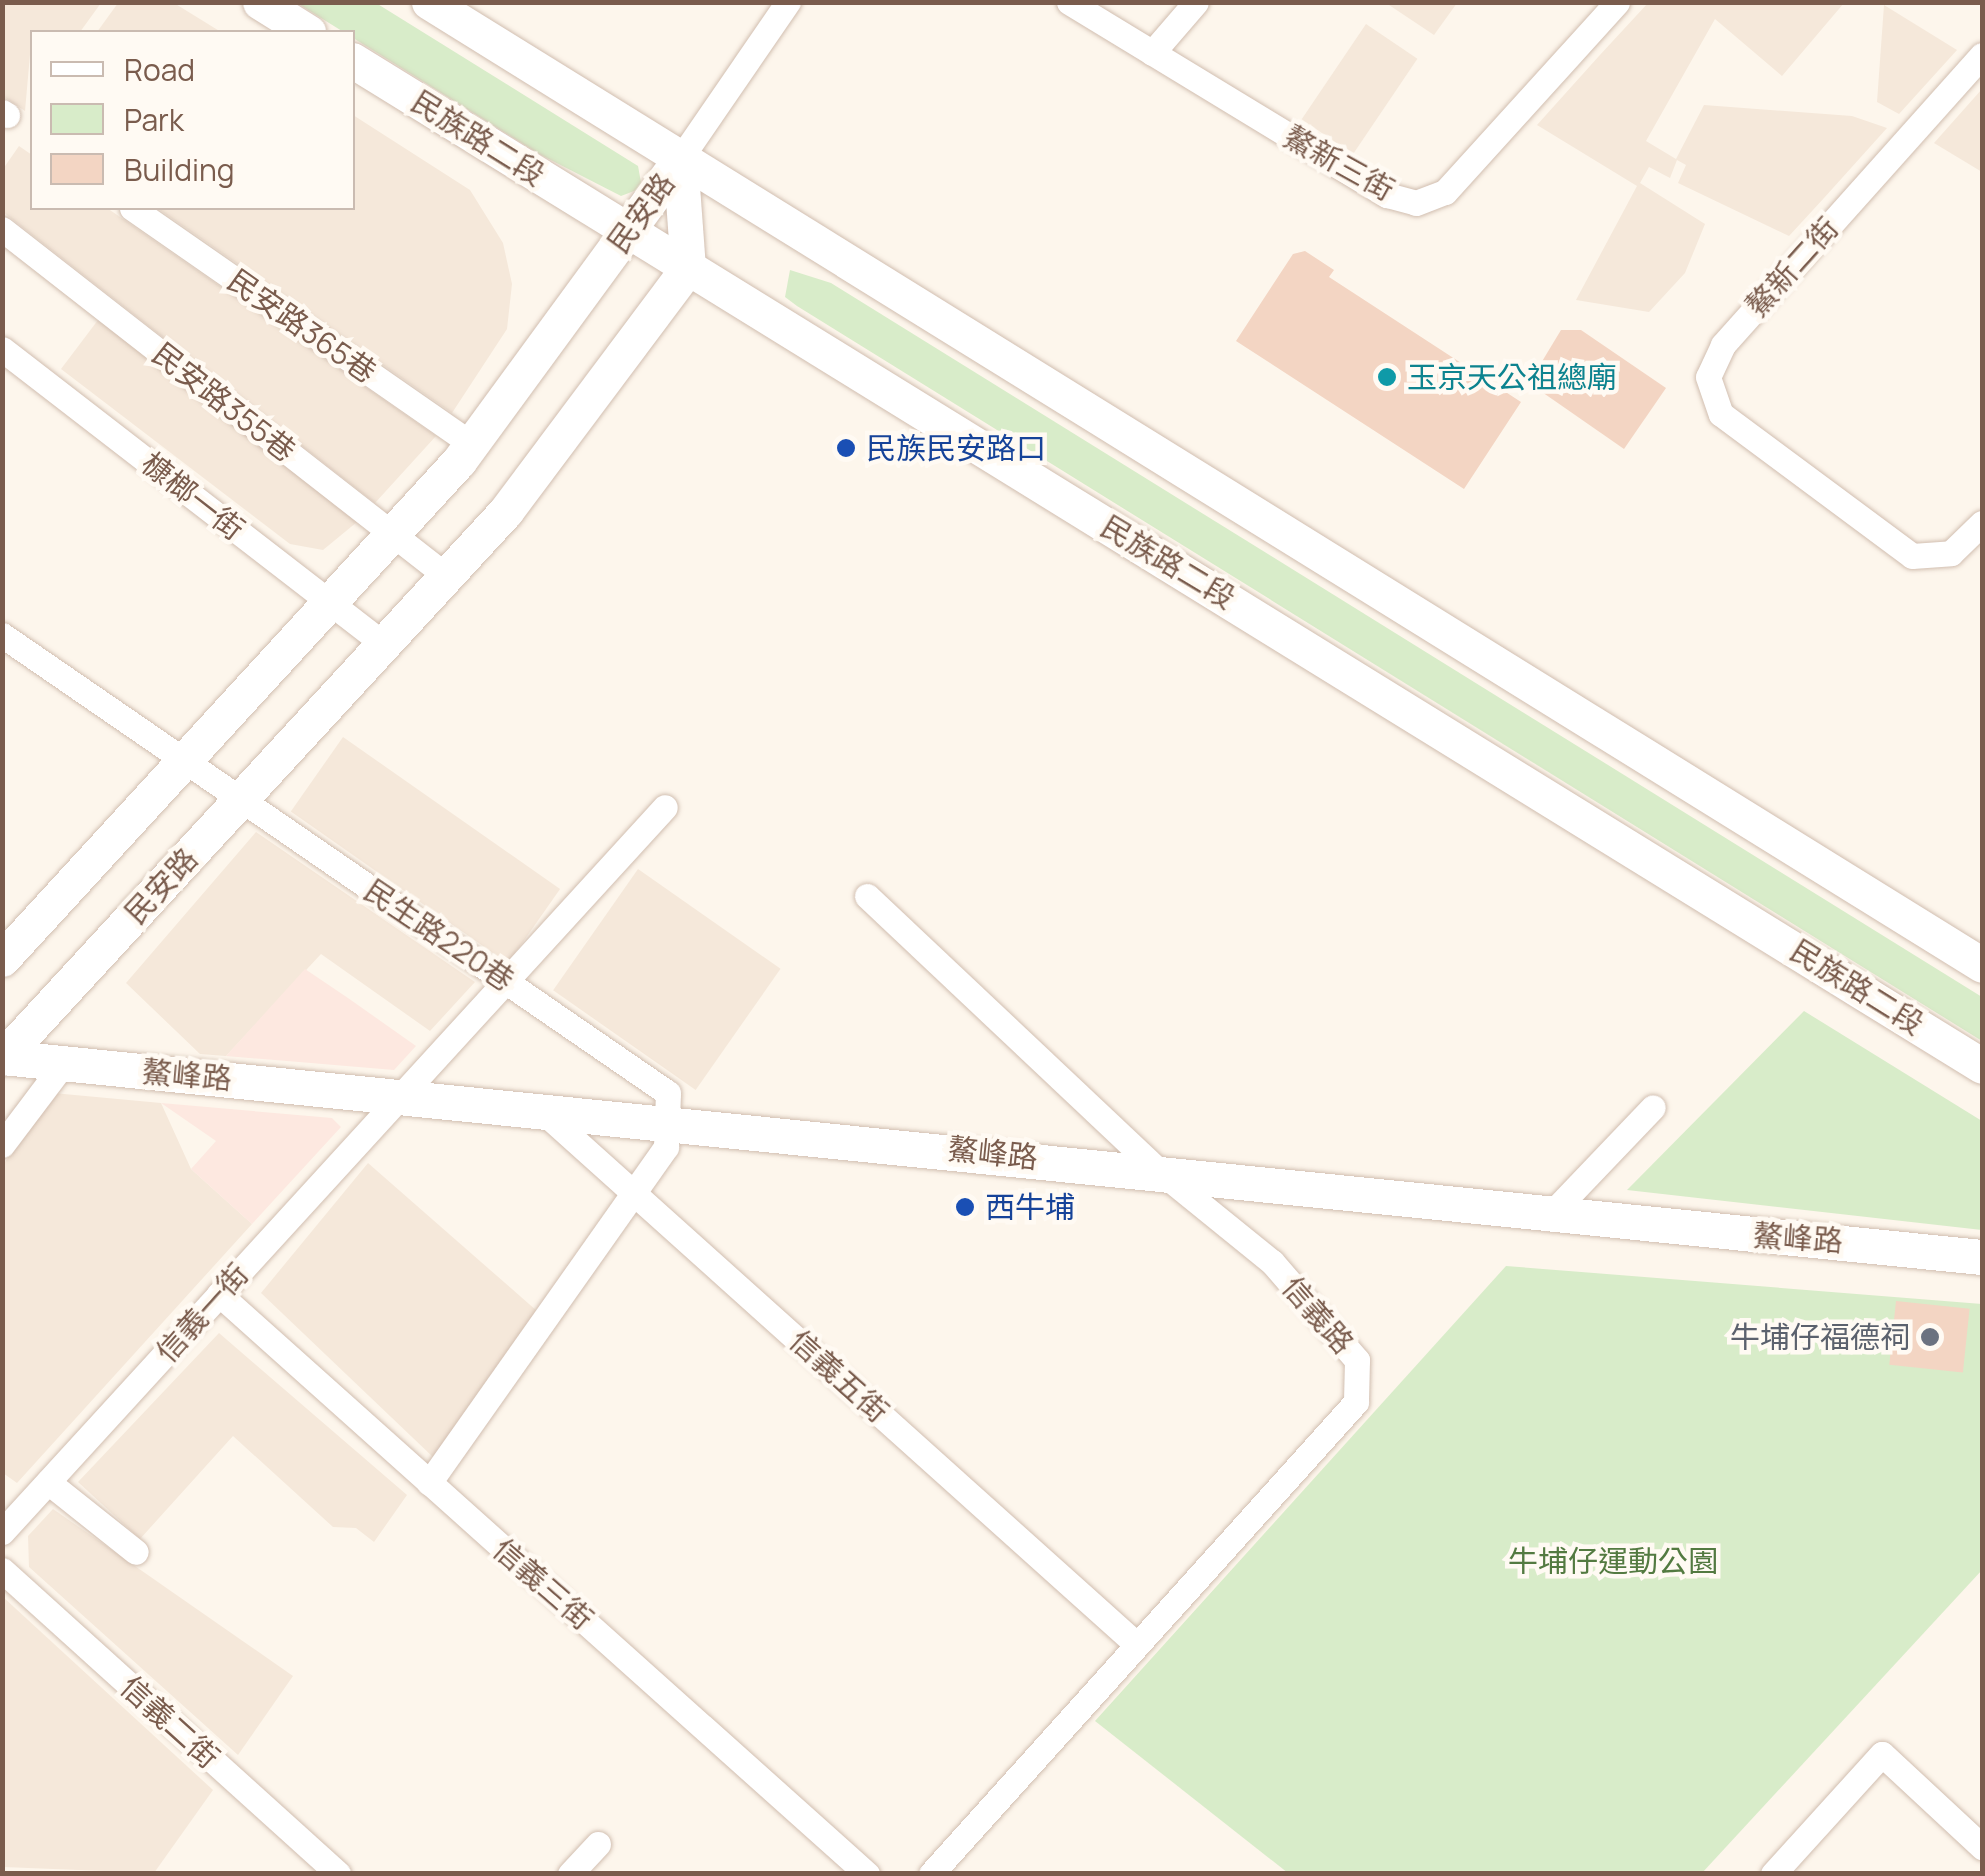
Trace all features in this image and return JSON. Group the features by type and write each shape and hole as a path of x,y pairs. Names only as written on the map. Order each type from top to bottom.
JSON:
{"street":[{"path":"260,2 305,30"},
{"path":"429,2 1982,964"},
{"path":"680,158 788,2"},
{"name":"鰲新三街","path":"1069,2 1387,195 1416,202 1446,192 1616,2"},
{"path":"1152,52 1196,2"},
{"name":"鰲新二街","path":"1982,55 1711,364 1721,414 1912,556 1951,553 1982,523"},
{"name":"民族路二段","path":"355,62 1982,1066"},
{"name":"民安路","path":"2,959 472,444 680,158"},
{"name":"民安路","path":"3,1057 506,511 688,268 680,158"},
{"name":"民安路365巷","path":"135,210 472,444"},
{"name":"民安路355巷","path":"2,229 445,575"},
{"name":"槺榔一街","path":"2,349 383,643"},
{"name":"民生路220巷","path":"2,635 668,1092 667,1122"},
{"path":"401,1095 664,807"},
{"name":"信義路","path":"867,896 1157,1169 1272,1262 1357,1360 1356,1402 932,1874"},
{"name":"鰲峰路","path":"3,1057 1157,1169 1546,1218 1982,1257"},
{"path":"2,1145 62,1064"},
{"name":"信義一街","path":"2,1532 401,1095"},
{"path":"1546,1218 1653,1108"},
{"name":"信義五街","path":"540,1110 1136,1644"},
{"path":"428,1483 666,1146 667,1122"},
{"name":"信義三街","path":"219,1294 867,1874"},
{"path":"48,1482 136,1552"},
{"name":"信義二街","path":"2,1570 320,1868"},
{"path":"1772,1874 1882,1754 1982,1847"},
{"path":"570,1874 598,1844"}],"shaded area":[{"path":"3,2 101,3 81,30 30,30 25,111 3,96"},
{"path":"1457,2 1434,35 1386,3"},
{"path":"118,3 174,3 218,30 98,30"},
{"path":"1648,3 1844,3 1782,76 1715,19 1646,141 1676,159 1704,105 1852,116 1887,128 1824,198 1789,236 1678,183 1686,165 1677,160 1670,178 1649,167 1640,183 1705,224 1685,273 1649,312 1576,300 1637,186 1537,125 1599,56"},
{"path":"1884,5 1957,50 1899,114 1877,102"},
{"path":"1366,24 1417,59 1353,154 1302,119"},
{"path":"1982,89 1982,172 1934,143"},
{"path":"355,116 470,190 503,243 512,284 507,329 452,413 160,210 355,210"},
{"path":"19,146 30,154 30,210 110,210 436,436 375,503 3,212 3,169"},
{"path":"98,320 357,522 323,550 290,544 61,369"},
{"path":"343,737 560,889 508,964 291,812"},
{"path":"256,832 475,982 430,1031 321,954 226,1056 200,1054 126,983"},
{"path":"638,869 781,969 696,1090 553,990"},
{"path":"305,969 416,1046 394,1070 226,1056"},
{"path":"53,1093 161,1103 191,1169 252,1224 17,1483 3,1473 3,1165"},
{"path":"161,1103 332,1118 341,1127 252,1224 191,1169 216,1141"},
{"path":"368,1163 537,1311 434,1458 261,1293"},
{"path":"219,1333 407,1495 374,1542 356,1528 333,1527 233,1436 140,1539 78,1482"},
{"path":"53,1509 293,1676 238,1755 29,1567 28,1536"},
{"path":"3,1597 213,1790 154,1873 3,1867"}],"green space":[{"path":"297,3 376,3 638,166 642,188 621,196 541,155 355,39 355,30 340,30"},
{"path":"790,270 831,283 1982,997 1982,1041 797,306 785,297"},
{"path":"1804,1011 1982,1121 1982,1230 1627,1190"},
{"name":"牛埔仔運動公園","path":"1506,1266 1982,1304 1982,1570 1702,1873 1288,1873 1095,1721"}],"building":[{"name":"玉京天公祖總廟","path":"1305,251 1334,270 1329,277 1521,402 1464,489 1236,341 1293,254"},
{"name":"玉京天公祖總廟","path":"1561,330 1581,330 1666,388 1624,449 1529,383"},
{"name":"牛埔仔福德祠","path":"1896,1301 1970,1309 1963,1372 1889,1365"}],"place":[{"name":"玉京天公祖總廟","path":"1387,377"},
{"name":"民族民安路口","path":"846,448"},
{"name":"西牛埔","path":"965,1207"},
{"name":"牛埔仔福德祠","path":"1930,1337"}]}
